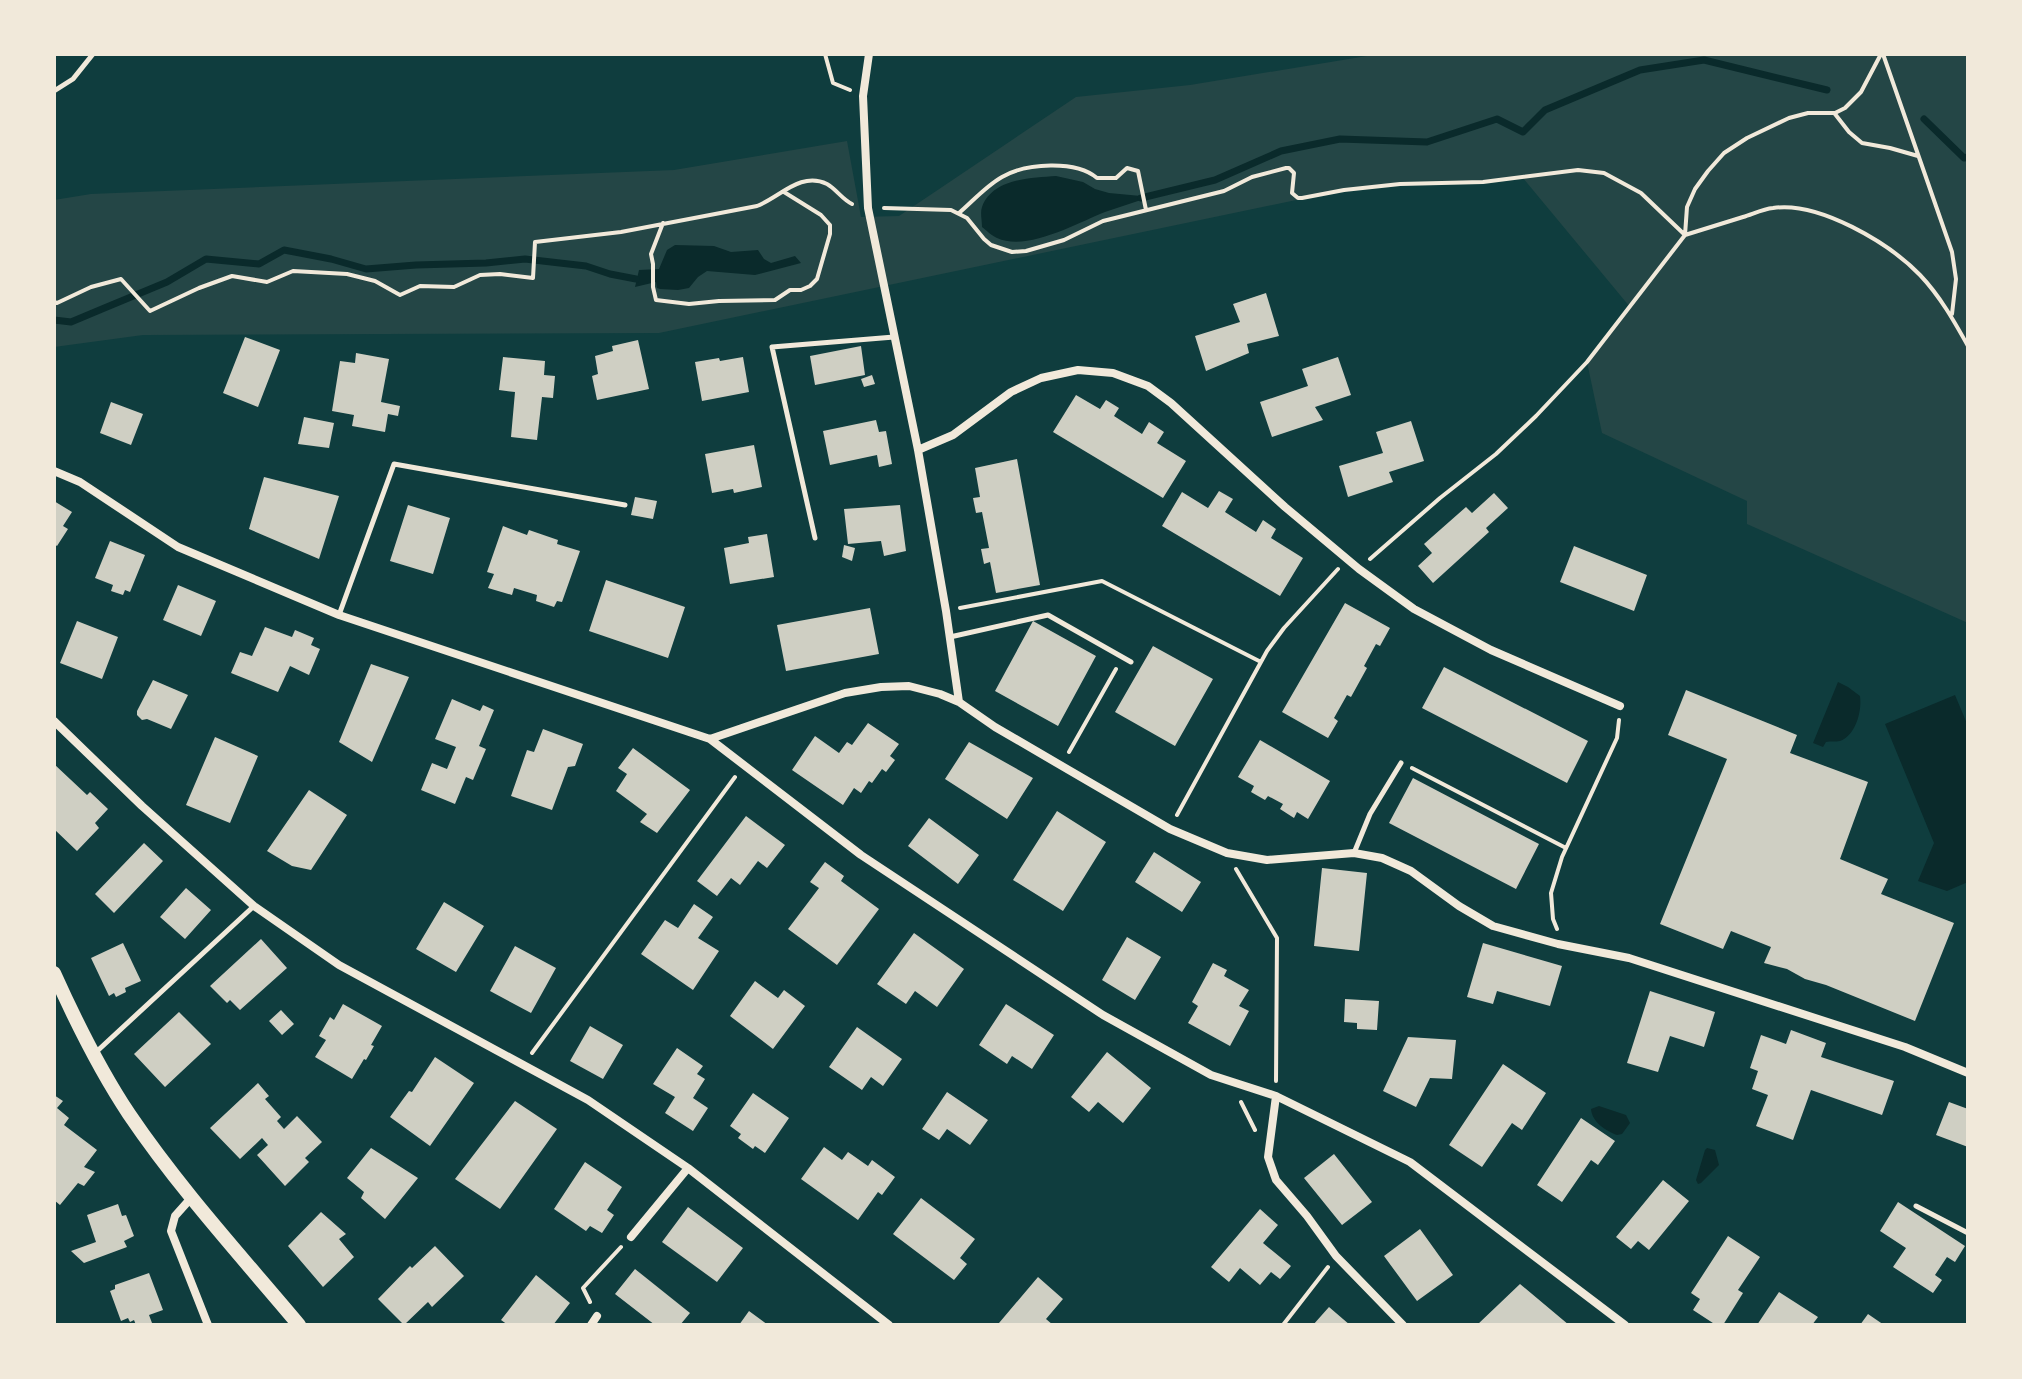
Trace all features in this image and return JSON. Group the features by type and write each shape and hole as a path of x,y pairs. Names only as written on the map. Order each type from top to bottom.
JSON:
{"main road":[{"path":"54,973 93,1055 130,1115 192,1197 299,1325"}],"street":[{"path":"869,54 863,96 868,208 918,450 959,702"},
{"path":"918,450 953,435 1011,392 1041,378 1078,370 1113,373 1148,386 1171,403 1285,507 1359,569 1414,609 1491,650 1620,706"},
{"path":"54,471 80,482 178,547 339,615 710,739 861,855 1103,1015 1211,1075 1276,1096 1410,1162 1625,1325"},
{"path":"710,739 845,693 909,686 940,694 959,702 995,727 1170,829 1227,853 1267,860 1354,853 1382,858 1411,871 1493,926 1629,958 1905,1047 1968,1073"},
{"path":"54,721 142,806 254,906 339,965 588,1100 688,1168 889,1325"},
{"path":"1276,1096 1268,1157 1276,1180 1336,1256 1403,1325"},
{"path":"631,1237 688,1168"},
{"path":"192,1197 175,1216 171,1231 208,1325"},
{"path":"591,1325 597,1316"}],"lane":[{"path":"54,91 73,79 93,54"},
{"path":"815,538 772,347 895,337"},
{"path":"339,615 394,464 625,505"},
{"path":"950,637 1048,615 1131,662"},
{"path":"1354,853 1370,814 1401,763"},
{"path":"93,1055 254,906"},
{"path":"1916,1206 1968,1233"}],"path":[{"path":"825,54 833,83 863,96"},
{"path":"1359,569 1496,454 1587,362 1685,235 1687,207 1695,189 1724,153 1789,118 1808,113 1835,113 1845,108 1861,92 1882,54"},
{"path":"1882,54 1952,252 1956,279 1952,316"},
{"path":"1939,54 1952,54"},
{"path":"1835,113 1862,143 1918,156"},
{"path":"959,213 1005,175 1039,166 1064,167 1091,173 1097,178 1116,178 1127,168 1138,171 1146,208"},
{"path":"54,302 121,279 150,311 232,276 267,282 293,271 347,274 375,281 400,295 420,286 454,287 480,275 533,278 535,242 621,232 757,206 798,182 814,180 831,186 842,199 853,205 951,210 967,218 991,245 1012,252 1064,240 1103,221 1146,208 1224,191 1252,177 1286,168 1294,173 1291,189 1298,198 1400,184 1483,182 1578,170 1604,173 1641,193 1685,235"},
{"path":"663,223 651,254 656,300 689,304 775,300 790,290 810,286 817,279 830,234 830,225 821,215 784,192"},
{"path":"1685,235 1773,207 1810,210 1839,220 1894,254 1918,273 1952,316 1968,346"},
{"path":"1170,829 1261,662 1284,628 1347,558"},
{"path":"946,611 1102,581 1261,662"},
{"path":"1062,764 1122,657"},
{"path":"1564,945 1553,919 1551,893 1566,848 1617,738 1620,706"},
{"path":"1401,763 1566,848"},
{"path":"524,1065 744,766"},
{"path":"1227,853 1277,938 1276,1096"},
{"path":"1231,1082 1268,1157"},
{"path":"597,1316 583,1288 631,1237"},
{"path":"1283,1325 1336,1256"}],"shaded area":[{"path":"1379,54 1968,54 1968,623 1747,524 1747,501 1602,433 1587,362 1630,307 1523,178 1344,190 659,333 143,335 54,347 54,200 91,194 674,170 847,141 861,217 899,216 1076,97 1190,85"},
{"path":"1056,176 1083,182 1109,193 1141,196 1141,200 1037,239 1009,241 997,238 982,227 982,207 995,190 1014,181"},
{"path":"675,245 714,246 731,252 758,250 771,263 795,256 801,263 755,275 707,271 689,288 678,290 657,288 656,282 635,287 639,270 659,269 667,250"},
{"path":"1838,682 1860,696 1859,715 1846,738 1826,742 1823,747 1813,743"},
{"path":"1955,695 1968,726 1968,882 1947,891 1918,881 1934,843 1885,724"},
{"path":"1599,1106 1626,1115 1630,1123 1622,1134 1617,1135 1597,1122 1591,1109"},
{"path":"1707,1148 1715,1150 1719,1165 1698,1184 1696,1180"}],"building":[{"path":"1266,293 1279,336 1247,344 1249,353 1206,371 1195,336 1240,322 1233,304"},
{"path":"245,337 280,350 258,407 223,393"},
{"path":"638,340 649,389 597,400 592,376 598,374 595,356 613,351 612,346"},
{"path":"861,346 865,375 815,385 810,356"},
{"path":"356,353 389,359 381,402 400,406 398,416 388,414 385,432 352,426 354,415 332,411 340,361 355,363"},
{"path":"503,357 545,361 544,375 555,376 553,398 542,397 537,440 511,437 515,392 499,390"},
{"path":"743,357 749,392 702,401 695,362"},
{"path":"1338,357 1351,395 1315,407 1323,420 1272,437 1260,402 1308,386 1302,369"},
{"path":"872,375 875,384 864,387 861,379"},
{"path":"1076,395 1100,409 1106,400 1119,408 1114,416 1142,434 1149,422 1164,432 1157,443 1186,461 1163,498 1053,432"},
{"path":"111,402 143,414 131,445 100,433"},
{"path":"304,417 334,423 329,448 298,444"},
{"path":"876,420 879,432 886,431 892,464 879,467 877,455 830,465 823,431"},
{"path":"1411,421 1424,461 1389,472 1393,482 1348,497 1339,466 1383,453 1376,432"},
{"path":"754,445 762,487 734,493 733,489 712,493 705,454"},
{"path":"1017,459 1040,585 996,593 990,562 984,564 981,549 989,548 982,512 976,513 973,498 980,497 975,468"},
{"path":"264,477 339,496 319,559 249,529"},
{"path":"1219,491 1233,499 1225,512 1256,532 1263,520 1276,529 1271,538 1303,558 1280,596 1162,526 1182,492 1208,508"},
{"path":"1494,493 1508,508 1486,528 1489,532 1433,583 1418,566 1432,553 1424,544 1466,507 1472,513"},
{"path":"635,497 657,501 653,519 631,515"},
{"path":"54,501 72,512 63,526 68,529 57,546 54,544"},
{"path":"408,505 450,518 433,574 390,561"},
{"path":"900,505 906,551 884,556 881,541 848,544 844,509"},
{"path":"503,526 527,535 529,530 580,551 562,602 557,601 554,607 536,601 537,595 514,588 512,595 488,588 494,574 487,572"},
{"path":"767,534 774,577 730,584 724,548 749,543 748,537"},
{"path":"110,541 145,555 130,592 125,590 123,595 111,591 113,585 95,578"},
{"path":"844,545 855,548 852,561 842,557"},
{"path":"1574,546 1647,575 1634,611 1560,582"},
{"path":"606,580 685,607 668,658 589,631"},
{"path":"178,585 216,601 201,636 163,620"},
{"path":"1345,603 1390,628 1380,646 1376,644 1351,697 1347,695 1334,718 1338,721 1328,738 1282,712"},
{"path":"870,608 879,654 786,671 777,625"},
{"path":"77,621 118,637 102,679 60,663"},
{"path":"1033,621 1096,656 1058,726 995,691"},
{"path":"265,627 292,637 295,630 314,638 311,645 320,649 309,675 290,666 278,692 231,673 240,652 252,656"},
{"path":"1153,646 1213,679 1175,746 1115,712"},
{"path":"371,664 409,677 372,762 339,742"},
{"path":"1444,667 1588,741 1567,783 1422,708"},
{"path":"153,680 188,695 171,729 147,719 142,720 137,715"},
{"path":"1686,690 1797,735 1790,753 1868,782 1840,859 1888,879 1881,894 1954,923 1915,1021 1805,979 1787,969 1764,963 1771,947 1731,931 1723,949 1660,924 1727,759 1668,735"},
{"path":"452,699 480,711 483,705 494,710 479,746 486,749 473,780 466,777 455,804 421,790 432,763 447,769 456,747 435,739"},
{"path":"868,723 899,744 890,756 895,760 886,772 882,769 872,783 869,781 861,793 854,788 843,805 792,770 815,736 839,753 847,742 852,745"},
{"path":"543,729 583,744 575,766 568,767 552,810 511,796 527,750 534,752"},
{"path":"215,737 258,756 230,823 186,805"},
{"path":"1260,740 1330,781 1308,819 1297,812 1294,818 1280,809 1283,804 1268,796 1265,800 1251,792 1254,786 1238,777"},
{"path":"969,742 1033,778 1007,819 945,779"},
{"path":"633,748 690,790 657,833 640,822 647,814 616,791 627,774 618,768"},
{"path":"54,764 87,795 90,792 108,809 95,823 99,828 77,851 54,829"},
{"path":"1413,778 1539,844 1516,889 1389,823"},
{"path":"309,790 347,815 311,870 292,866 267,851"},
{"path":"1057,811 1106,842 1063,911 1013,880"},
{"path":"746,816 785,845 767,868 758,861 740,885 731,878 717,896 697,881"},
{"path":"929,818 979,855 958,884 908,846"},
{"path":"144,843 163,861 114,913 95,894"},
{"path":"1154,852 1201,882 1182,912 1135,882"},
{"path":"825,862 844,876 841,881 879,909 837,965 788,929 819,888 810,882"},
{"path":"1322,868 1367,873 1359,951 1314,946"},
{"path":"186,888 211,910 185,939 160,917"},
{"path":"444,902 484,926 456,972 416,949"},
{"path":"694,904 713,917 698,938 719,951 693,990 641,954 665,920 678,928"},
{"path":"914,933 964,969 937,1007 915,991 906,1004 877,984"},
{"path":"1127,937 1161,957 1135,1000 1102,980"},
{"path":"261,939 287,968 240,1010 230,1000 227,1003 210,986"},
{"path":"123,943 141,981 125,988 126,992 116,997 114,993 109,996 91,958"},
{"path":"1483,943 1562,966 1550,1006 1497,991 1493,1004 1467,997"},
{"path":"515,946 556,968 531,1013 490,991"},
{"path":"1213,963 1227,970 1224,976 1249,990 1239,1006 1249,1011 1230,1046 1188,1023 1198,1006 1192,1002"},
{"path":"755,981 778,998 784,990 805,1006 773,1049 730,1016"},
{"path":"1650,991 1715,1012 1704,1047 1670,1036 1658,1072 1627,1063"},
{"path":"1345,999 1379,1001 1377,1030 1357,1029 1357,1023 1344,1022"},
{"path":"343,1004 382,1026 371,1045 374,1046 352,1079 315,1057 326,1040 319,1036 330,1017 334,1020"},
{"path":"1006,1004 1054,1035 1032,1069 1012,1056 1007,1064 979,1045"},
{"path":"281,1010 294,1024 282,1035 269,1021"},
{"path":"179,1012 211,1044 165,1087 134,1054"},
{"path":"590,1026 623,1045 603,1079 570,1061"},
{"path":"857,1027 902,1059 883,1086 871,1077 862,1090 829,1067"},
{"path":"1791,1030 1826,1043 1821,1057 1894,1081 1882,1115 1811,1090 1793,1140 1756,1126 1768,1095 1752,1089 1758,1071 1750,1068 1761,1035 1786,1044"},
{"path":"1408,1037 1456,1040 1452,1079 1430,1078 1416,1107 1383,1091"},
{"path":"677,1048 703,1066 697,1074 705,1079 693,1098 708,1108 693,1131 665,1113 675,1097 653,1084"},
{"path":"1107,1052 1151,1088 1123,1123 1098,1102 1089,1112 1071,1097"},
{"path":"435,1057 474,1083 430,1146 390,1117 409,1091 412,1092"},
{"path":"1503,1064 1546,1093 1522,1130 1512,1123 1482,1167 1449,1145"},
{"path":"258,1083 269,1096 265,1099 281,1117 277,1121 284,1129 297,1116 322,1142 305,1158 309,1162 285,1186 257,1155 268,1145 262,1138 240,1159 210,1128"},
{"path":"947,1092 988,1120 970,1145 947,1129 939,1140 922,1129"},
{"path":"753,1093 789,1118 765,1153 738,1138 741,1134 730,1126"},
{"path":"54,1095 63,1101 57,1108 69,1118 64,1125 97,1150 84,1167 95,1172 84,1186 78,1183 60,1205 54,1200"},
{"path":"515,1101 557,1129 500,1209 455,1179"},
{"path":"1949,1102 1968,1109 1968,1147 1936,1135"},
{"path":"1581,1118 1615,1141 1598,1165 1591,1160 1562,1202 1537,1185"},
{"path":"824,1147 842,1160 848,1152 868,1166 872,1160 895,1177 882,1195 878,1192 858,1220 801,1179"},
{"path":"371,1148 418,1178 385,1219 361,1198 364,1192 347,1178"},
{"path":"1334,1154 1372,1202 1342,1225 1304,1178"},
{"path":"585,1162 622,1187 607,1210 614,1215 602,1233 590,1226 586,1231 554,1209"},
{"path":"1663,1180 1689,1201 1649,1250 1638,1241 1631,1249 1616,1237"},
{"path":"921,1198 975,1239 960,1258 967,1264 954,1280 893,1234"},
{"path":"1898,1202 1965,1246 1955,1262 1947,1257 1935,1275 1942,1280 1933,1293 1893,1267 1906,1248 1880,1231"},
{"path":"118,1204 134,1236 124,1241 127,1247 84,1263 71,1251 96,1242 87,1215"},
{"path":"688,1207 743,1248 717,1282 662,1242"},
{"path":"1260,1209 1278,1225 1263,1243 1291,1266 1280,1279 1271,1272 1260,1285 1240,1268 1229,1282 1211,1267"},
{"path":"321,1212 346,1234 339,1239 354,1257 323,1287 288,1246"},
{"path":"1420,1229 1453,1275 1417,1301 1384,1256"},
{"path":"1728,1236 1760,1257 1738,1290 1743,1293 1723,1325 1716,1325 1693,1310 1700,1299 1691,1293"},
{"path":"435,1246 464,1276 432,1307 428,1302 404,1325 378,1299"},
{"path":"635,1269 690,1313 680,1325 655,1325 615,1294"},
{"path":"149,1273 163,1310 149,1315 152,1323 145,1325 136,1325 134,1320 130,1322 128,1318 121,1321 110,1291 115,1289 115,1285"},
{"path":"536,1275 570,1303 553,1325 508,1325 501,1320"},
{"path":"1038,1277 1063,1299 1046,1319 1053,1325 1001,1325 999,1323"},
{"path":"1520,1284 1569,1325 1477,1325"},
{"path":"1779,1292 1818,1317 1812,1325 1757,1325"},
{"path":"1329,1307 1350,1325 1313,1325"},
{"path":"749,1311 768,1325 739,1325"},
{"path":"1868,1314 1884,1325 1860,1325"}],"waterway":[{"path":"1141,198 1215,180 1281,151 1340,139 1427,142 1497,119 1523,132 1545,110 1640,70 1704,60 1827,90"},
{"path":"1924,119 1964,158 1968,157"},
{"path":"54,320 71,322 167,282 206,259 259,264 284,250 366,269 525,259 586,266 636,279"}]}
